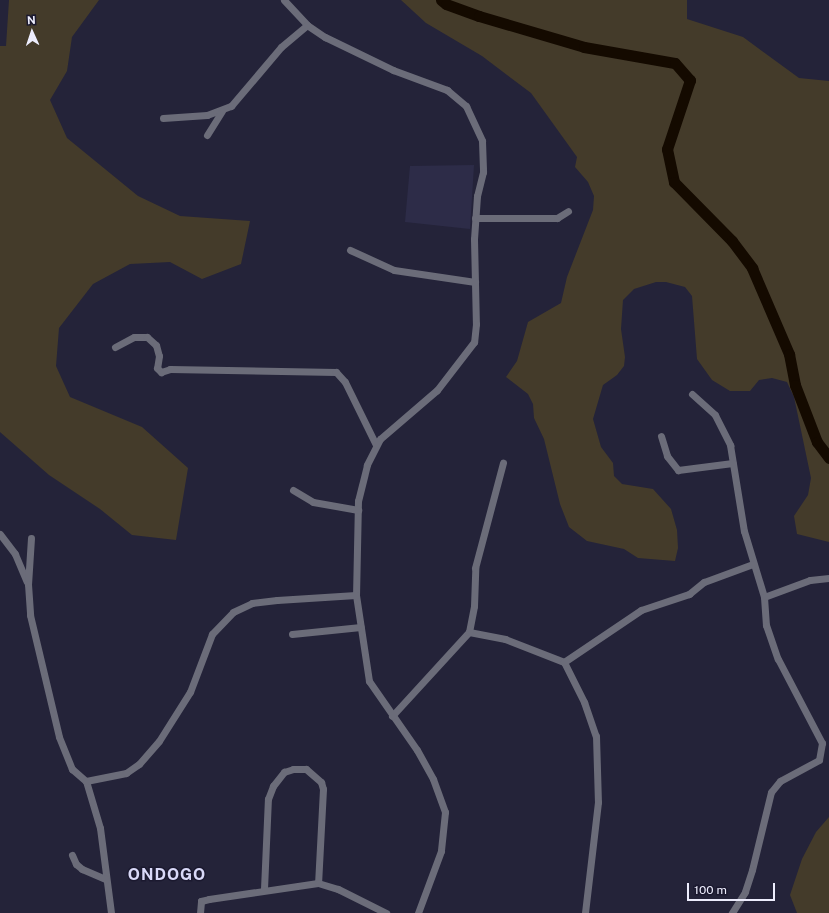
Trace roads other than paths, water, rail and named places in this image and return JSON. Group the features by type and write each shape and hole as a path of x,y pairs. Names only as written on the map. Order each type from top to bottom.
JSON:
{"street":[{"path":"284,0 307,25 384,66 440,86 454,95 468,110 480,132 484,153 475,218 476,328 471,347 437,390 387,431 376,445 362,480 358,510 356,595 369,681 422,759 445,812 441,851 418,913"},
{"path":"163,118 222,111 231,106 281,47 307,25"},
{"path":"207,135 222,111"},
{"path":"475,218 557,218 568,211"},
{"path":"350,250 394,270 475,282"},
{"path":"116,347 134,337 147,337 156,345 159,356 157,368 161,372 170,369 336,372 345,382 376,445"},
{"path":"692,394 715,415 730,445 753,564 764,597 766,625 778,659 822,743 822,755 819,760 780,781 771,792 752,870 745,892 732,913"},
{"path":"661,436 667,456 678,470 733,463"},
{"path":"392,716 469,632 474,606 475,568 503,462"},
{"path":"293,490 313,502 358,510"},
{"path":"0,534 15,554 28,584"},
{"path":"31,538 28,584 30,614 59,737 72,769 86,781 100,828 111,913"},
{"path":"564,662 641,610 690,594 704,582 753,564"},
{"path":"764,597 810,580 829,578"},
{"path":"86,781 126,773 139,764 159,741 190,692 212,634 234,612 252,603 356,595"},
{"path":"292,634 361,627"},
{"path":"469,632 498,637 546,653 564,662 568,674 584,702 596,736 598,809 585,913"},
{"path":"568,674 571,661 581,651"},
{"path":"264,889 268,800 273,786 284,772 293,769 306,769 322,782 324,801 318,883"},
{"path":"72,855 76,864 82,869 106,879"},
{"path":"200,913 201,901 264,889 293,888 318,883 338,889 386,913"}],"waterway":[{"path":"441,0 446,4 479,16 584,47 675,63 690,80 667,149 674,182 732,241 752,268 789,354 795,385 817,442 829,458"}],"district":[{"name":"ONDOGO","path":"167,875"}]}
